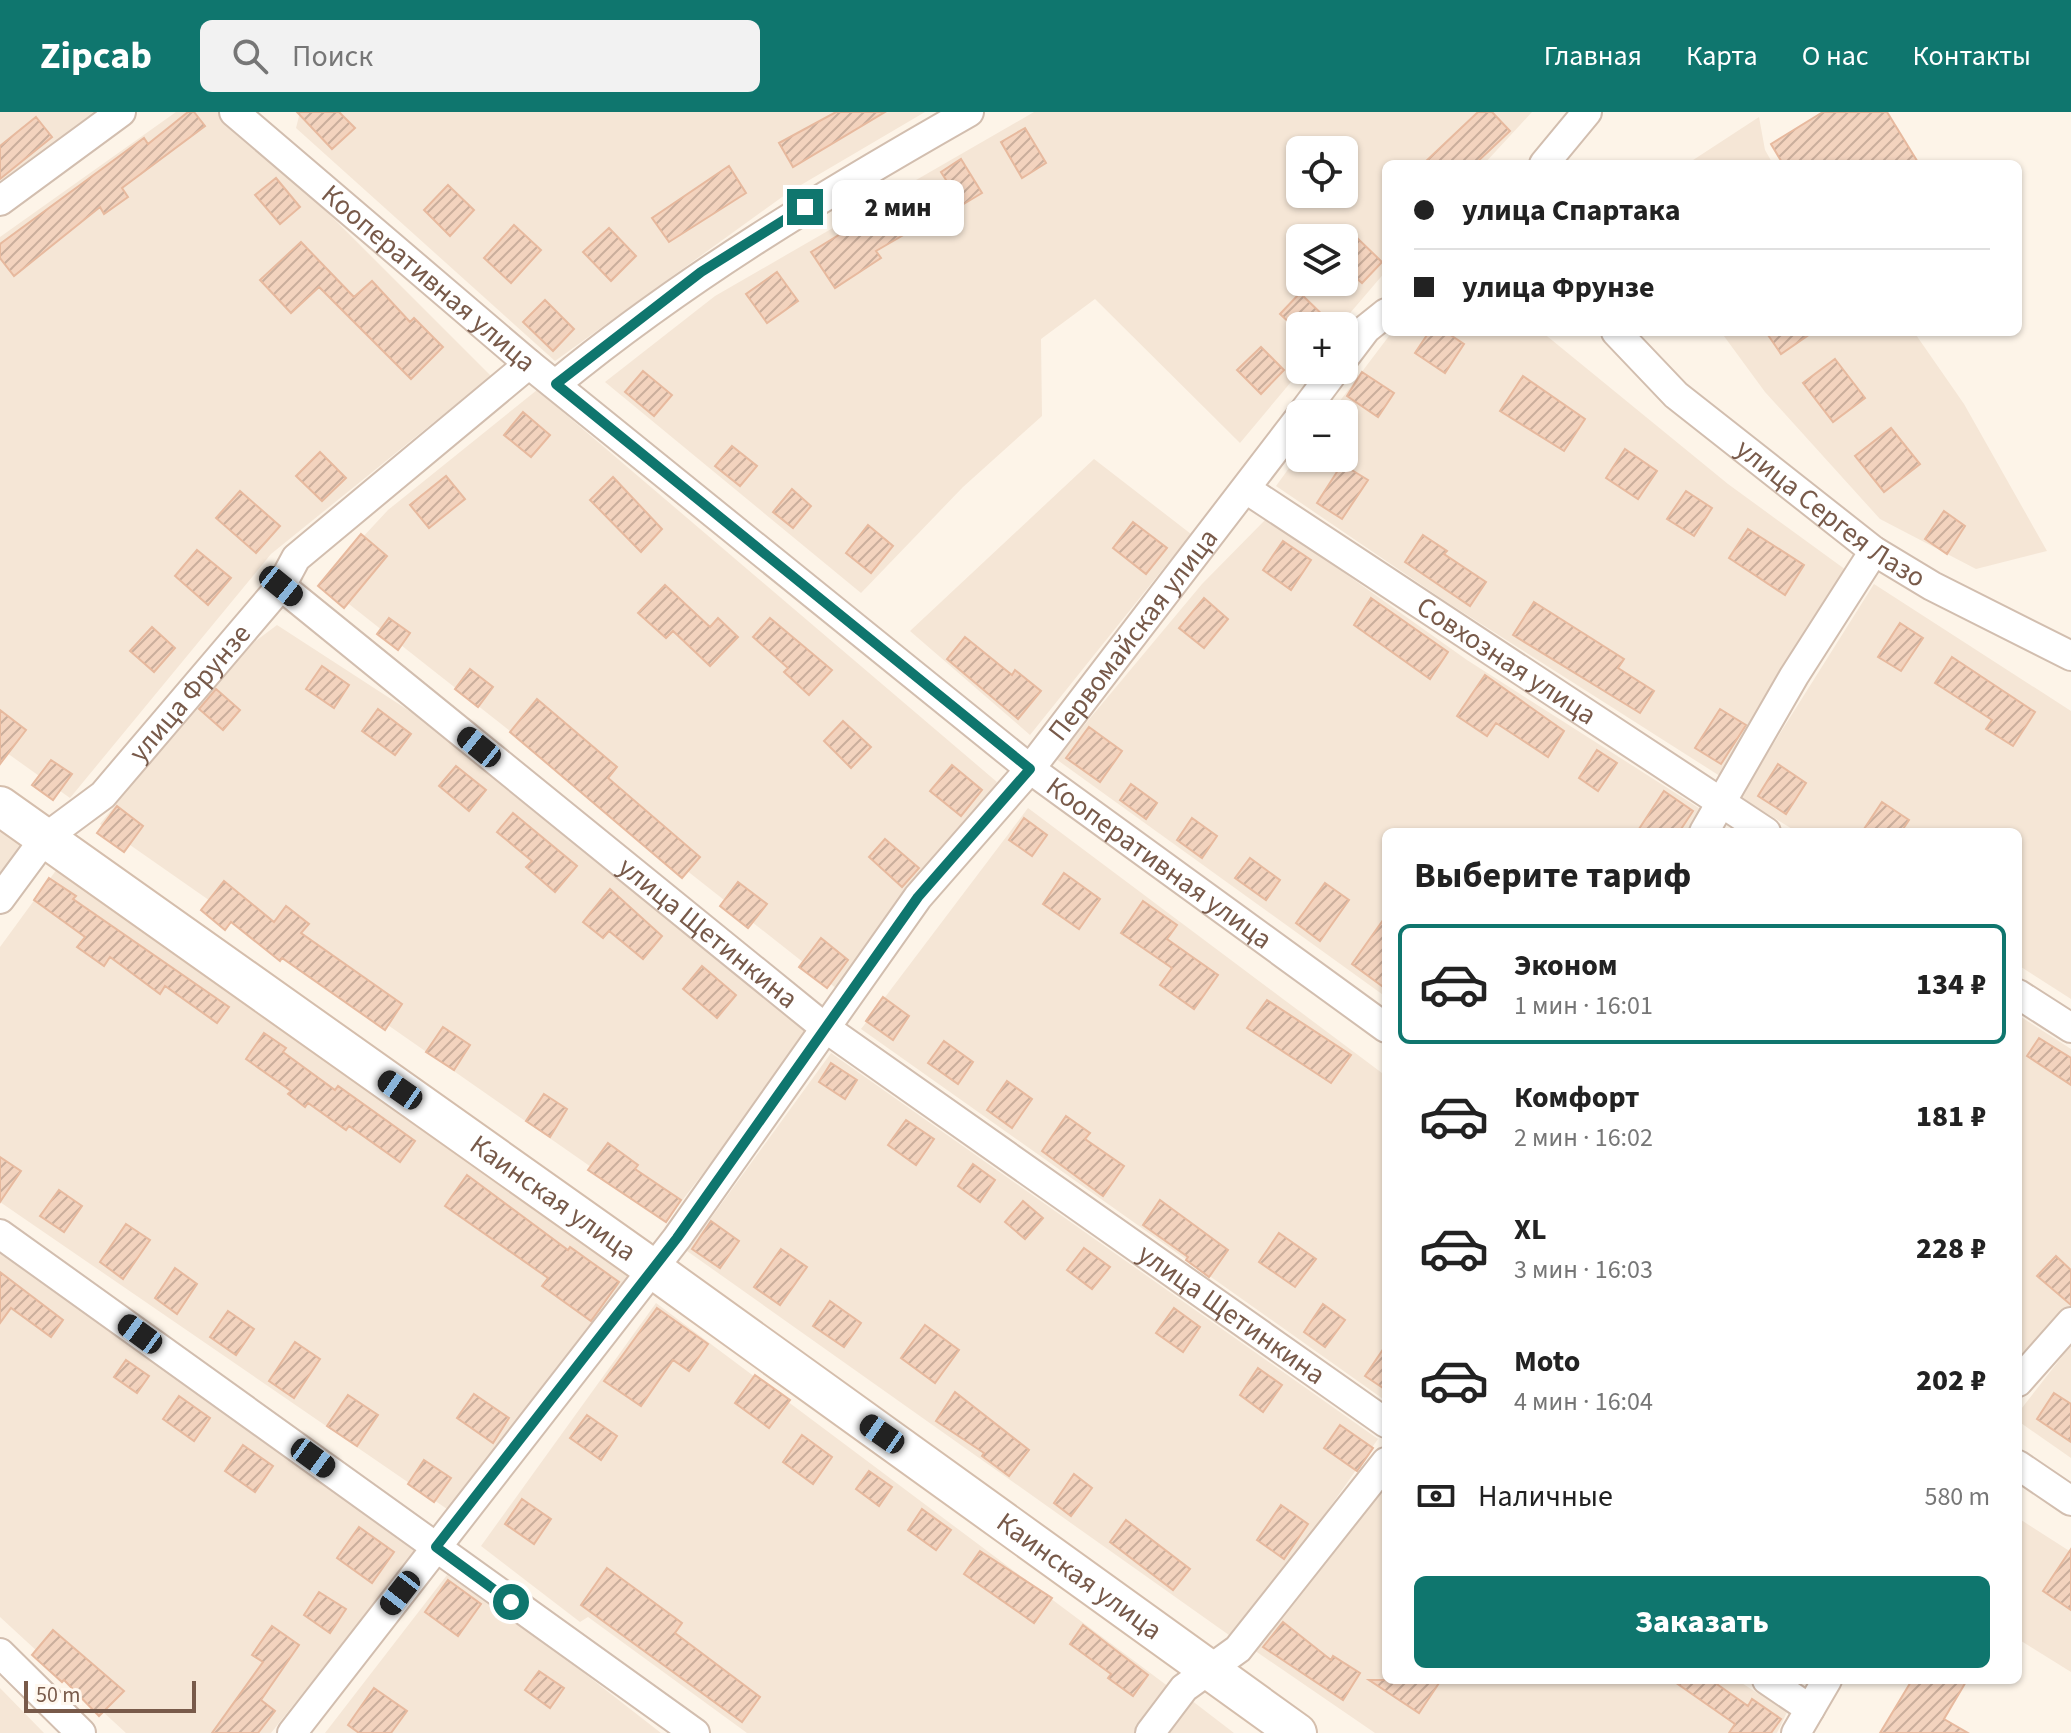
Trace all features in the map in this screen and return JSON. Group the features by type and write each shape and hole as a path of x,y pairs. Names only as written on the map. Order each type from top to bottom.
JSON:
{"main road":[{"name":"Каинская улица","path":"0,806 653,1269 1297,1733"}],"street":[{"path":"0,201 121,112"},
{"name":"Кооперативная улица","path":"234,112 529,364 1030,769 1382,1025"},
{"path":"556,384 701,272 831,190 969,112"},
{"path":"1547,160 1587,112"},
{"path":"1358,340 1382,316"},
{"name":"улица Сергея Лазо","path":"1620,336 1676,395 1874,551 1932,586 2071,656"},
{"name":"улица Фрунзе","path":"0,899 45,838 103,795 281,586 296,558 529,364"},
{"name":"Первомайская улица","path":"1312,400 1324,384"},
{"name":"Первомайская улица","path":"292,1733 653,1269 918,897 1030,769 1286,435"},
{"name":"Совхозная улица","path":"1246,489 1760,828"},
{"path":"1706,828 1794,676 1874,551"},
{"name":"улица Щетинкина","path":"281,586 824,1027 1382,1420"},
{"path":"2022,997 2071,1028"},
{"path":"0,1234 695,1733"},
{"path":"2022,1377 2071,1322"},
{"path":"1150,1733 1184,1688 1212,1671 1238,1649 1382,1467"},
{"path":"2022,1468 2071,1501"},
{"path":"0,1653 81,1733"},
{"path":"1771,1684 1803,1721 1825,1684"}],"shaded area":[{"path":"0,112 97,112 0,185"},
{"path":"176,112 220,112 291,176 491,376 271,554 70,798 0,748 0,237"},
{"path":"300,112 925,112 789,192 555,361 296,128"},
{"path":"1034,112 1532,112 1488,160 1382,160 1382,276 1351,312 1286,312 1286,384 1289,384 1240,443 1095,299 1041,339 1042,416 963,487 861,593 605,382 715,296"},
{"path":"1759,117 1765,150 1771,160 1693,160"},
{"path":"1389,336 1547,336 1728,484 1846,570 1723,778 1445,601 1276,486 1286,472 1358,472 1358,400 1341,400 1353,384 1358,384 1358,377"},
{"path":"1724,336 1917,336 1964,404 2047,551 1976,569 1880,519 1765,392"},
{"path":"537,390 997,782 837,989 321,582 388,510"},
{"path":"1094,459 1191,534 1030,735 910,631"},
{"path":"1267,518 1467,660 1702,810 1690,828 1382,828 1382,994 1056,759 1202,584"},
{"path":"1874,584 2071,711 2071,999 2022,968 2022,828 1790,828 1740,797"},
{"path":"277,625 465,747 816,1027 667,1220 100,824 237,655"},
{"path":"1028,808 1382,1073 1382,1398 861,1029"},
{"path":"0,828 25,846 0,878"},
{"path":"57,869 632,1277 447,1509 0,1202 0,947"},
{"path":"2022,1018 2071,1049 2071,1306 2022,1363"},
{"path":"831,1053 1378,1439 1236,1640 687,1251"},
{"path":"0,1244 419,1547 271,1733 126,1733 0,1617"},
{"path":"656,1303 1169,1687 1135,1733 747,1733 588,1617 580,1622 481,1546"},
{"path":"2071,1345 2071,1458 2022,1424 2022,1408"},
{"path":"1382,1488 1382,1684 1743,1684 1787,1712 1777,1733 1375,1733 1251,1648"},
{"path":"2022,1521 2071,1552 2071,1672 2022,1641"},
{"path":"447,1575 521,1624 661,1733 325,1733"},
{"path":"0,1688 44,1733 0,1733"},
{"path":"1191,1700 1234,1733 1169,1733"}],"building":[{"path":"188,112 194,112 205,126 122,188 128,197 104,214 100,207 14,276 0,258 0,244 144,138 148,144"},
{"path":"297,112 339,112 355,128 332,149"},
{"path":"836,112 885,112 793,167 779,143"},
{"path":"1478,112 1492,112 1510,131 1479,160 1427,160"},
{"path":"1823,112 1887,112 1917,160 1781,160 1771,144"},
{"path":"36,117 52,137 0,179 0,146"},
{"path":"1025,128 1046,163 1022,178 1001,142"},
{"path":"961,159 982,193 962,205 941,172"},
{"path":"729,166 746,193 669,242 652,218"},
{"path":"276,178 300,207 280,224 255,195"},
{"path":"448,185 474,210 450,236 424,210"},
{"path":"914,189 931,219 876,251 881,258 835,288 811,252"},
{"path":"514,225 541,250 511,283 484,258"},
{"path":"609,228 636,256 611,281 583,252"},
{"path":"1358,239 1382,262 1362,283 1358,279"},
{"path":"301,242 354,297 372,281 410,322 414,318 443,347 411,379 319,287 291,313 260,280"},
{"path":"777,272 798,301 767,323 746,294"},
{"path":"1297,296 1303,296 1320,312 1286,312 1286,320 1280,314"},
{"path":"545,300 574,329 553,351 523,322"},
{"path":"1426,336 1452,336 1464,344 1445,373 1415,353"},
{"path":"1769,336 1807,336 1781,354"},
{"path":"1261,347 1284,370 1261,394 1237,370"},
{"path":"1835,359 1865,398 1833,422 1803,383"},
{"path":"643,371 672,395 654,416 625,392"},
{"path":"1362,372 1394,393 1378,417 1358,403 1358,400 1347,396 1354,384 1358,384"},
{"path":"1523,376 1585,419 1564,451 1500,411"},
{"path":"523,412 550,435 531,457 504,435"},
{"path":"1891,428 1920,464 1884,492 1855,456"},
{"path":"732,446 757,466 740,486 715,466"},
{"path":"1625,449 1657,471 1638,499 1606,478"},
{"path":"320,452 346,478 322,501 296,476"},
{"path":"1337,472 1355,472 1368,480 1342,519 1317,503"},
{"path":"446,476 465,499 429,528 410,505"},
{"path":"613,477 662,529 641,552 590,500"},
{"path":"792,489 811,506 793,528 773,512"},
{"path":"240,491 280,526 256,553 216,518"},
{"path":"1686,491 1712,508 1694,536 1667,519"},
{"path":"1944,511 1965,526 1947,554 1925,539"},
{"path":"1133,522 1167,548 1146,574 1113,548"},
{"path":"868,525 893,546 871,573 846,553"},
{"path":"1748,529 1804,565 1785,595 1729,558"},
{"path":"361,534 387,556 344,608 318,586"},
{"path":"1423,535 1447,551 1444,554 1486,582 1470,606 1405,562"},
{"path":"1283,541 1311,560 1291,590 1263,570"},
{"path":"197,550 231,578 208,605 175,576"},
{"path":"665,585 710,627 718,618 738,637 710,666 673,631 666,638 638,613"},
{"path":"1204,598 1228,619 1204,648 1179,628"},
{"path":"1371,598 1448,652 1430,679 1354,625"},
{"path":"1534,602 1624,659 1618,668 1654,691 1640,713 1513,635"},
{"path":"389,618 410,633 398,650 377,634"},
{"path":"770,618 832,670 809,695 784,672 788,668 753,637"},
{"path":"1900,623 1923,638 1901,671 1878,657"},
{"path":"152,627 175,648 154,672 130,651"},
{"path":"965,637 1012,675 1015,670 1041,691 1018,719 947,659"},
{"path":"1952,657 2035,712 2013,746 1986,729 1992,720 1935,683"},
{"path":"322,666 349,685 334,708 306,689"},
{"path":"470,669 493,687 478,707 455,689"},
{"path":"1485,675 1564,731 1548,757 1496,723 1487,736 1457,716"},
{"path":"216,689 240,710 223,730 199,709"},
{"path":"537,699 617,767 608,778 700,857 682,878 510,732"},
{"path":"378,709 411,734 395,755 362,731"},
{"path":"1720,709 1746,725 1721,764 1695,748"},
{"path":"0,710 26,730 0,764"},
{"path":"843,721 871,747 851,768 824,741"},
{"path":"1089,727 1122,751 1100,782 1066,758"},
{"path":"1597,750 1617,763 1598,791 1579,778"},
{"path":"51,760 72,774 53,800 32,785"},
{"path":"1778,764 1806,783 1786,814 1758,796"},
{"path":"952,765 982,790 961,816 930,791"},
{"path":"456,766 486,790 469,811 439,786"},
{"path":"1131,784 1157,803 1146,819 1120,800"},
{"path":"1664,791 1693,811 1682,828 1640,828"},
{"path":"1882,802 1909,820 1904,828 1865,828"},
{"path":"117,806 143,826 124,852 97,833"},
{"path":"513,813 577,866 555,892 526,867 532,861 497,832"},
{"path":"1024,818 1047,835 1032,856 1009,840"},
{"path":"1192,818 1217,836 1202,858 1177,840"},
{"path":"885,839 919,868 902,887 869,857"},
{"path":"1250,858 1280,880 1266,900 1235,878"},
{"path":"1064,873 1100,899 1079,929 1043,904"},
{"path":"49,878 76,896 73,899 229,1007 217,1023 165,986 160,994 110,957 104,966 77,947 85,937 34,900"},
{"path":"224,881 274,922 286,906 309,924 301,933 402,1004 385,1030 282,958 280,961 231,922 225,930 201,910"},
{"path":"738,882 767,904 748,928 720,906"},
{"path":"1325,883 1349,900 1320,941 1296,923"},
{"path":"610,889 662,936 643,959 609,931 603,938 583,922"},
{"path":"1143,901 1177,925 1167,939 1218,975 1194,1009 1160,985 1172,968 1121,933"},
{"path":"1382,922 1382,986 1352,964"},
{"path":"821,938 848,960 827,988 799,967"},
{"path":"702,966 736,995 717,1018 683,989"},
{"path":"883,997 909,1016 893,1040 866,1021"},
{"path":"1267,1000 1351,1055 1331,1083 1247,1028"},
{"path":"443,1027 470,1045 454,1070 426,1052"},
{"path":"264,1033 286,1048 283,1052 335,1090 338,1086 415,1141 400,1162 349,1126 346,1130 308,1103 305,1107 288,1094 291,1091 246,1059"},
{"path":"2039,1038 2071,1058 2071,1085 2027,1056"},
{"path":"944,1041 973,1062 958,1084 928,1063"},
{"path":"831,1063 857,1080 845,1099 819,1082"},
{"path":"1007,1081 1032,1099 1012,1128 987,1110"},
{"path":"544,1094 567,1109 550,1137 526,1121"},
{"path":"1066,1116 1090,1133 1085,1139 1124,1166 1103,1196 1042,1151"},
{"path":"906,1120 934,1139 916,1165 888,1145"},
{"path":"608,1143 638,1165 635,1169 681,1200 666,1222 588,1170"},
{"path":"0,1157 21,1171 0,1202"},
{"path":"973,1164 995,1180 980,1202 958,1186"},
{"path":"467,1175 568,1250 570,1247 619,1282 591,1321 542,1286 548,1278 445,1206"},
{"path":"59,1190 82,1206 64,1232 40,1216"},
{"path":"1160,1200 1228,1250 1209,1277 1186,1260 1188,1257 1143,1225"},
{"path":"1023,1201 1043,1218 1025,1239 1005,1222"},
{"path":"711,1221 739,1241 720,1268 692,1249"},
{"path":"126,1224 150,1240 123,1279 100,1262"},
{"path":"1279,1233 1316,1259 1295,1287 1259,1262"},
{"path":"1084,1248 1110,1267 1092,1289 1067,1270"},
{"path":"781,1249 807,1267 780,1305 754,1287"},
{"path":"2056,1256 2071,1270 2071,1305 2037,1276"},
{"path":"175,1268 197,1284 177,1314 155,1298"},
{"path":"0,1272 63,1320 51,1337 11,1308 0,1323"},
{"path":"830,1301 861,1323 844,1347 813,1326"},
{"path":"1323,1304 1345,1320 1325,1347 1304,1332"},
{"path":"657,1308 708,1344 689,1371 673,1360 641,1406 604,1381"},
{"path":"1174,1308 1200,1327 1183,1352 1156,1333"},
{"path":"228,1311 254,1329 236,1355 210,1337"},
{"path":"925,1325 959,1350 935,1383 901,1358"},
{"path":"295,1342 320,1359 294,1398 269,1381"},
{"path":"1382,1351 1382,1387 1365,1376"},
{"path":"126,1360 149,1376 137,1393 114,1377"},
{"path":"1258,1368 1282,1385 1263,1412 1240,1395"},
{"path":"755,1375 790,1400 769,1428 735,1403"},
{"path":"955,1392 1029,1450 1009,1476 982,1456 984,1453 936,1421"},
{"path":"2054,1393 2071,1404 2071,1442 2037,1419"},
{"path":"474,1394 509,1418 493,1443 457,1418"},
{"path":"348,1395 378,1415 357,1446 327,1426"},
{"path":"179,1396 210,1418 194,1441 163,1419"},
{"path":"587,1415 617,1436 601,1460 570,1438"},
{"path":"1340,1425 1373,1448 1357,1471 1324,1448"},
{"path":"802,1435 832,1457 813,1484 783,1462"},
{"path":"243,1445 273,1466 255,1492 225,1471"},
{"path":"424,1460 451,1478 434,1502 408,1484"},
{"path":"869,1471 892,1487 879,1506 856,1489"},
{"path":"1074,1474 1092,1488 1071,1516 1054,1503"},
{"path":"522,1499 551,1519 534,1544 505,1524"},
{"path":"1281,1505 1308,1524 1284,1559 1257,1540"},
{"path":"922,1509 951,1530 936,1550 908,1530"},
{"path":"1126,1520 1190,1569 1173,1590 1110,1542"},
{"path":"359,1527 394,1552 372,1583 337,1558"},
{"path":"2071,1549 2071,1610 2043,1591"},
{"path":"980,1551 1052,1598 1034,1623 964,1574"},
{"path":"607,1568 682,1623 675,1633 760,1697 742,1722 581,1605"},
{"path":"448,1580 481,1604 458,1636 425,1612"},
{"path":"319,1592 346,1609 330,1633 304,1615"},
{"path":"1283,1622 1331,1660 1333,1656 1360,1673 1343,1700 1263,1647"},
{"path":"1083,1625 1148,1675 1133,1696 1108,1678 1111,1674 1070,1644"},
{"path":"272,1626 299,1645 261,1700 275,1711 258,1733 212,1733 263,1662 252,1655"},
{"path":"53,1630 124,1691 99,1716 64,1680 62,1682 32,1655"},
{"path":"539,1671 564,1688 550,1708 525,1690"},
{"path":"1369,1680 1382,1680 1382,1684 1438,1684 1419,1713"},
{"path":"1678,1684 1717,1684 1748,1706 1752,1699 1781,1719 1771,1733 1729,1733 1735,1724"},
{"path":"1910,1684 1965,1684 1944,1719 1968,1733 1880,1733"},
{"path":"374,1688 407,1711 391,1733 359,1733 348,1725"}],"route":[{"path":"511,1602 436,1547 677,1238 735,1151 918,897 1030,769 556,384 701,272 805,207"}]}
